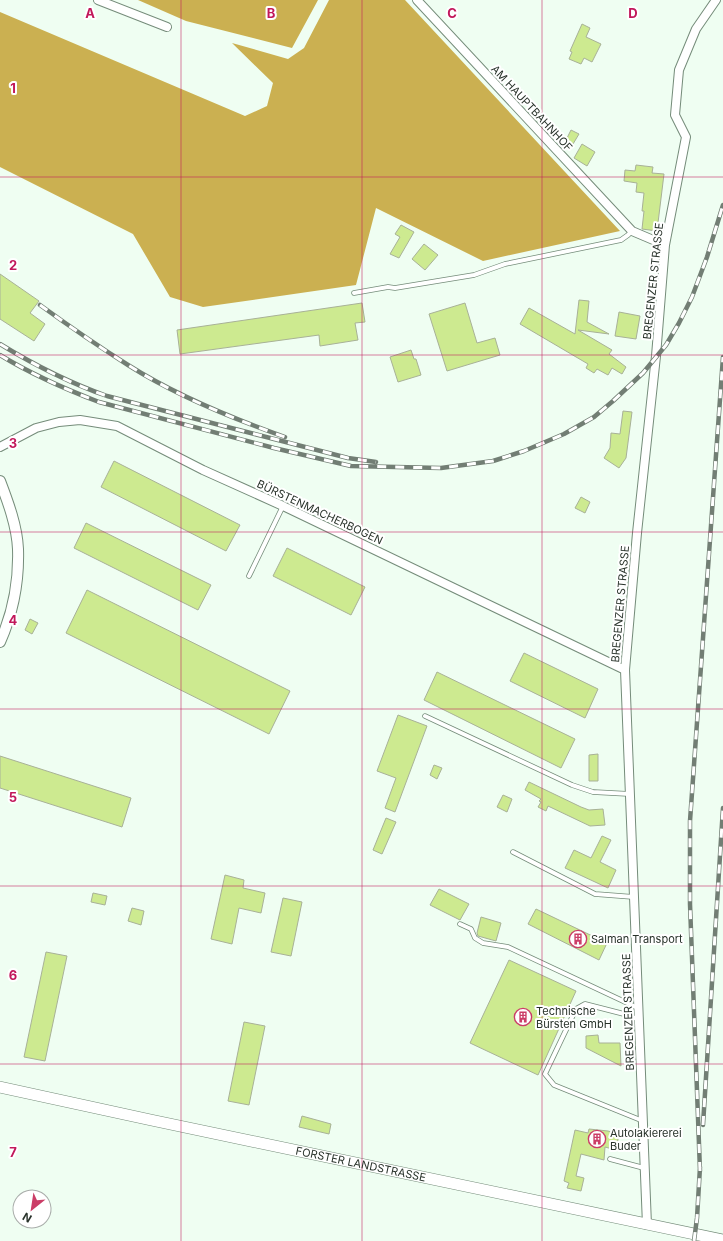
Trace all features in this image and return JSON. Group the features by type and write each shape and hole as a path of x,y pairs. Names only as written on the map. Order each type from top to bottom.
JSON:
{"main road":[{"name":"FORSTER LANDSTRASSE","path":"0,1087 723,1240"}],"street":[{"path":"98,0 167,27"},
{"name":"AM HAUPTBAHNHOF","path":"417,0 632,231 666,245"},
{"name":"BREGENZER STRASSE","path":"647,1225 625,670 637,533 666,245 686,138 675,115 678,70 696,29 716,0"},
{"name":"BÜRSTENMACHERBOGEN","path":"0,447 36,428 59,422 80,420 117,426 203,470 283,506 625,670"},
{"path":"0,481 8,500 18,548 12,607 6,630 0,642"}],"lane":[{"path":"354,293 388,287 396,288 474,275 505,264 621,240 632,231"},
{"path":"249,576 283,506"},
{"path":"424,716 572,785 593,792 630,794"},
{"path":"513,852 594,894 634,897"},
{"path":"460,924 471,929 475,938 483,942 508,947 638,1008"},
{"path":"639,1020 628,1015 585,1004 576,1009 545,1074 554,1085 643,1122"},
{"path":"610,1158 645,1168"}],"shaded area":[{"path":"138,0 318,0 292,48 186,21"},
{"path":"329,0 405,0 620,231 483,261 376,208 356,285 203,307 170,297 133,234 0,167 0,12 245,116 267,106 273,83 232,43 288,59 304,48"}],"building":[{"path":"582,24 590,28 586,37 601,44 592,62 584,58 581,64 569,59 572,52 570,51"},
{"path":"571,130 579,134 573,144 566,140"},
{"path":"582,144 595,152 587,166 574,158"},
{"path":"636,165 653,167 652,173 664,174 657,231 642,229 644,193 636,192 637,183 624,181 625,170 635,171"},
{"path":"401,225 414,232 399,258 390,254 400,237 395,234"},
{"path":"424,244 438,255 425,270 412,259"},
{"path":"0,274 39,301 30,313 45,324 34,341 0,319"},
{"path":"579,300 589,301 587,322 609,334 578,330 612,350 609,354 626,367 622,374 612,368 608,375 597,369 594,373 586,368 588,364 520,324 529,308 575,334"},
{"path":"362,303 365,322 355,323 358,340 320,346 319,335 180,354 177,330"},
{"path":"465,303 477,343 495,338 500,355 447,371 429,314"},
{"path":"619,312 640,316 636,339 615,336"},
{"path":"411,350 414,359 416,359 421,375 398,382 390,357"},
{"path":"623,411 632,412 626,458 619,468 604,458 610,448 611,433 620,434"},
{"path":"114,461 240,525 226,551 101,487"},
{"path":"581,497 590,502 585,513 575,508"},
{"path":"86,523 211,585 198,610 74,548"},
{"path":"287,548 365,587 351,615 273,576"},
{"path":"87,590 290,691 269,734 66,633"},
{"path":"30,619 38,623 32,634 25,630"},
{"path":"524,653 598,689 585,718 510,681"},
{"path":"437,672 575,739 561,768 424,700"},
{"path":"398,715 427,726 395,812 385,808 396,778 377,771"},
{"path":"598,754 598,781 589,781 589,755"},
{"path":"0,756 131,798 122,827 0,788"},
{"path":"434,765 442,768 437,779 430,775"},
{"path":"529,782 589,810 603,809 605,825 590,826 548,806 546,811 538,807 541,799 525,790"},
{"path":"503,795 512,799 507,812 497,807"},
{"path":"386,818 396,822 382,854 373,850"},
{"path":"602,836 611,840 600,862 616,870 608,888 565,868 574,850 591,858"},
{"path":"225,875 244,880 243,888 265,893 261,913 239,908 232,944 211,939"},
{"path":"439,889 469,904 460,920 430,905"},
{"path":"93,893 107,896 105,905 91,902"},
{"path":"283,898 302,902 291,956 271,952"},
{"path":"132,908 144,911 141,925 128,921"},
{"name":"Salman Transport","path":"536,909 607,943 599,960 528,924"},
{"path":"481,917 501,923 496,941 478,936 477,933"},
{"path":"46,952 67,956 45,1061 24,1057"},
{"name":"Technische Bürsten GmbH","path":"509,960 576,991 538,1075 470,1043"},
{"path":"244,1022 265,1026 249,1105 228,1101"},
{"path":"598,1035 599,1043 620,1043 621,1066 586,1048 586,1036"},
{"path":"302,1116 331,1124 329,1134 299,1127"},
{"path":"589,1129 619,1134 616,1150 605,1147 604,1160 581,1154 576,1176 584,1178 581,1191 567,1188 569,1183 564,1181 575,1130 588,1133"}],"railway":[{"path":"0,355 48,381 99,402 274,448 351,466 441,468 493,461 524,451 564,434 594,417 643,373 666,345 692,297 707,257 723,205"},
{"path":"40,305 117,358 166,387 205,406 285,437"},
{"path":"0,344 52,373 107,396 348,458 376,462"},
{"path":"700,1171 690,904 690,821 723,357"},
{"path":"703,1125 723,808"},
{"path":"694,1241 700,1167"}],"place":[{"name":"Salman Transport","path":"578,939"},
{"name":"Technische Bürsten GmbH","path":"523,1017"},
{"name":"Autolakiererei Buder","path":"597,1139"}]}
